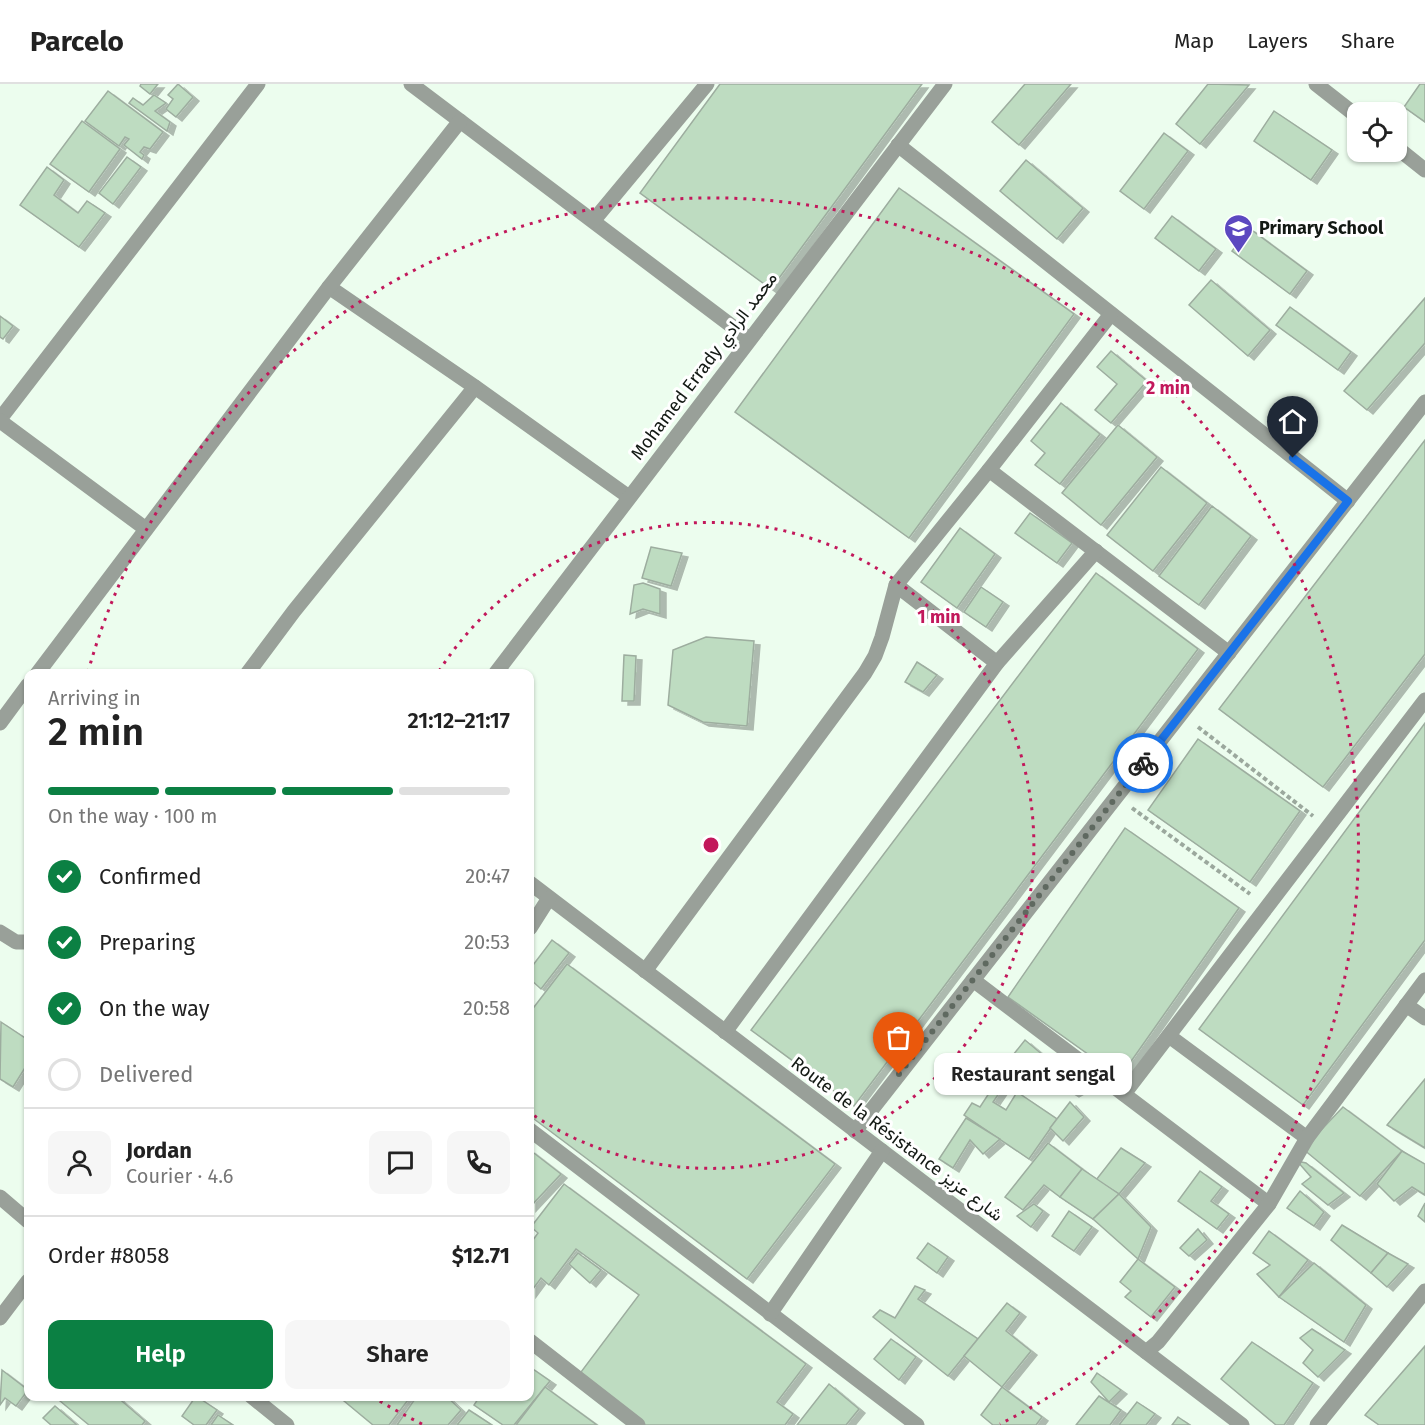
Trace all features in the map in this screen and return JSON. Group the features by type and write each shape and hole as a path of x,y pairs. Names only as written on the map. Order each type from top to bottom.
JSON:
{"street":[{"path":"146,529 0,420 258,84"},
{"path":"411,84 749,339"},
{"path":"594,220 707,84"},
{"name":"Mohamed Errady محمد الرادي","path":"499,669 945,84"},
{"path":"1316,84 1347,108"},
{"path":"41,669 329,287 460,121"},
{"path":"898,145 1348,501"},
{"path":"1407,156 1425,170"},
{"path":"329,287 475,387 629,497"},
{"path":"645,971 865,673 882,638 896,585 990,470 1110,314"},
{"path":"251,669 294,611 475,387"},
{"path":"855,1131 1425,402"},
{"path":"990,470 1229,653"},
{"path":"725,1032 997,663 1096,551"},
{"path":"896,585 997,663"},
{"path":"0,723 24,690"},
{"path":"1124,1094 1425,700"},
{"name":"Route de la Résistance شارع عزيز","path":"534,886 1242,1425"},
{"path":"534,922 549,898"},
{"path":"0,932 16,942 24,942"},
{"path":"973,980 1269,1204"},
{"path":"1146,1352 1158,1342 1269,1204 1307,1138 1425,980"},
{"path":"1407,1005 1425,1018"},
{"path":"1169,1036 1307,1138"},
{"path":"534,1133 917,1425"},
{"path":"770,1314 882,1151"},
{"path":"0,1197 24,1218"},
{"path":"0,1318 24,1286"},
{"path":"1317,1425 1425,1291"},
{"path":"534,1344 639,1425"},
{"path":"257,1401 287,1425"}],"path":[{"path":"1182,714 1328,827"},
{"path":"1116,797 1268,907"}],"building":[{"path":"141,84 158,84 150,94 140,86"},
{"path":"178,84 193,97 176,117 166,109 173,99 168,95"},
{"path":"720,84 922,84 771,289 640,193"},
{"path":"1025,84 1071,84 1019,145 992,122"},
{"path":"1208,84 1249,85 1200,144 1176,124"},
{"path":"1420,84 1425,84 1425,122 1407,109 1407,103"},
{"path":"108,91 163,132 150,149 144,147 140,152 144,155 142,159 124,145 129,139 125,137 119,146 85,121"},
{"path":"154,95 166,103 155,111 170,122 167,131 129,103 133,98 143,105"},
{"path":"1274,111 1332,150 1311,180 1254,141"},
{"path":"82,121 120,149 89,192 50,164"},
{"path":"1164,133 1188,151 1144,209 1120,191"},
{"path":"127,157 141,167 113,204 99,193"},
{"path":"1026,160 1083,208 1057,239 1000,191"},
{"path":"47,167 64,180 54,195 78,213 87,201 105,213 79,247 20,205"},
{"path":"899,188 1074,314 909,538 735,412"},
{"path":"1172,216 1216,249 1199,271 1155,238"},
{"path":"1249,228 1307,271 1290,294 1232,251"},
{"path":"1211,280 1270,330 1248,356 1189,305"},
{"path":"1425,298 1425,343 1367,410 1344,391"},
{"path":"1290,307 1351,352 1338,370 1276,325"},
{"path":"0,316 13,326 3,339 0,337"},
{"path":"1111,351 1147,381 1111,423 1095,410 1117,384 1097,367"},
{"path":"1061,403 1100,434 1060,484 1035,465 1045,453 1031,441"},
{"path":"1118,425 1157,457 1101,525 1062,493"},
{"path":"1425,440 1425,654 1323,787 1219,709"},
{"path":"1161,467 1207,503 1153,571 1107,535"},
{"path":"1212,506 1251,536 1199,605 1159,576"},
{"path":"1030,513 1072,543 1057,563 1015,533"},
{"path":"960,528 995,554 957,608 921,582"},
{"path":"651,547 682,553 671,586 642,578"},
{"path":"1096,573 1198,649 854,1106 751,1030"},
{"path":"643,583 660,589 660,614 643,609 630,614 634,585"},
{"path":"981,587 1003,602 986,627 964,612"},
{"path":"706,637 754,641 747,726 703,722 668,705 673,650"},
{"path":"624,655 636,656 634,701 622,701"},
{"path":"917,662 937,675 923,692 905,682"},
{"path":"1425,723 1425,940 1303,1105 1199,1029"},
{"path":"1198,739 1300,811 1250,882 1148,810"},
{"path":"1125,828 1239,908 1120,1077 1008,997"},
{"path":"552,940 569,953 541,989 534,983 534,964"},
{"path":"567,964 835,1164 747,1279 534,1119 534,1007"},
{"path":"1,1022 24,1037 24,1069 13,1087 0,1079"},
{"path":"1025,1040 1050,1061 1040,1072 1029,1062 1011,1084 998,1074"},
{"path":"1059,1066 1089,1084 1073,1093 1049,1078"},
{"path":"1425,1079 1425,1148 1387,1125"},
{"path":"997,1081 1004,1086 993,1102 1006,1110 1017,1092 1057,1119 1029,1159 964,1115 972,1103 980,1107"},
{"path":"1070,1102 1084,1117 1063,1141 1050,1128"},
{"path":"1343,1107 1402,1151 1360,1196 1303,1149"},
{"path":"966,1118 1000,1139 983,1154 970,1140 953,1168 939,1159"},
{"path":"1048,1143 1082,1169 1060,1197 1044,1185 1023,1210 1005,1197"},
{"path":"1121,1148 1145,1163 1119,1194 1096,1180"},
{"path":"1402,1151 1425,1164 1425,1195 1412,1187 1394,1201 1377,1184"},
{"path":"534,1153 561,1174 534,1203"},
{"path":"1297,1161 1306,1163 1344,1193 1328,1205 1302,1184 1311,1177"},
{"path":"1082,1169 1119,1194 1093,1219 1060,1197"},
{"path":"1200,1171 1222,1187 1211,1201 1229,1214 1217,1229 1178,1201"},
{"path":"564,1184 806,1364 777,1402 793,1414 785,1425 645,1425 578,1376 639,1295 576,1249 549,1285 541,1278 534,1288 534,1238 538,1233 534,1230 534,1223"},
{"path":"1300,1191 1324,1212 1314,1226 1287,1208"},
{"path":"1119,1194 1151,1227 1138,1259 1093,1219"},
{"path":"1425,1203 1425,1222 1418,1216"},
{"path":"1034,1204 1043,1211 1031,1227 1017,1216"},
{"path":"1069,1211 1092,1227 1074,1251 1052,1236"},
{"path":"1342,1225 1388,1253 1371,1273 1331,1240"},
{"path":"1198,1229 1207,1240 1189,1256 1180,1248"},
{"path":"1269,1231 1308,1260 1279,1297 1257,1274 1270,1265 1253,1253"},
{"path":"928,1243 948,1257 937,1273 917,1258"},
{"path":"578,1253 601,1270 590,1283 569,1264"},
{"path":"1388,1253 1408,1264 1387,1287 1371,1273"},
{"path":"1138,1259 1175,1287 1151,1317 1125,1297 1131,1291 1120,1282"},
{"path":"1314,1263 1366,1305 1344,1342 1279,1297"},
{"path":"915,1286 925,1290 918,1299 978,1339 948,1376 873,1317 880,1310 895,1318"},
{"path":"1007,1303 1020,1313 1006,1331 1031,1351 1002,1387 964,1356"},
{"path":"1312,1329 1345,1350 1318,1377 1303,1363 1313,1350 1300,1338"},
{"path":"891,1339 916,1357 899,1380 874,1359"},
{"path":"1252,1342 1313,1383 1284,1425 1276,1425 1221,1379"},
{"path":"1425,1346 1425,1425 1379,1425 1365,1415"},
{"path":"2,1370 24,1387 24,1395 16,1406 5,1398 0,1405"},
{"path":"534,1370 550,1381 534,1401"},
{"path":"1097,1373 1121,1390 1109,1402 1091,1382"},
{"path":"829,1384 859,1409 846,1425 797,1425"},
{"path":"545,1387 597,1425 516,1425"},
{"path":"1002,1387 1042,1417 1036,1425 993,1425 981,1415"},
{"path":"1099,1396 1121,1410 1110,1425 1076,1425"},
{"path":"60,1401 122,1401 145,1421 142,1425 89,1425"},
{"path":"192,1401 204,1401 217,1410 206,1425 194,1425 182,1416"},
{"path":"344,1401 407,1401 389,1425 373,1425"},
{"path":"414,1401 451,1401 461,1410 448,1425 397,1425"},
{"path":"477,1401 534,1401 514,1425 503,1425 474,1405"},
{"path":"1137,1402 1155,1414 1146,1425 1119,1425"},
{"path":"55,1406 77,1425 51,1425 43,1418"},
{"path":"469,1410 492,1425 457,1425"},
{"path":"218,1415 233,1425 211,1425"},
{"path":"1178,1417 1190,1425 1172,1425"}],"way so far":[{"path":"899,1074 1143,763"}],"place":[{"name":"Primary School","path":"1238,254"},
{"name":"Restaurant sengal","path":"899,1074"}],"route":[{"path":"1143,763 1348,501 1293,458"}]}
